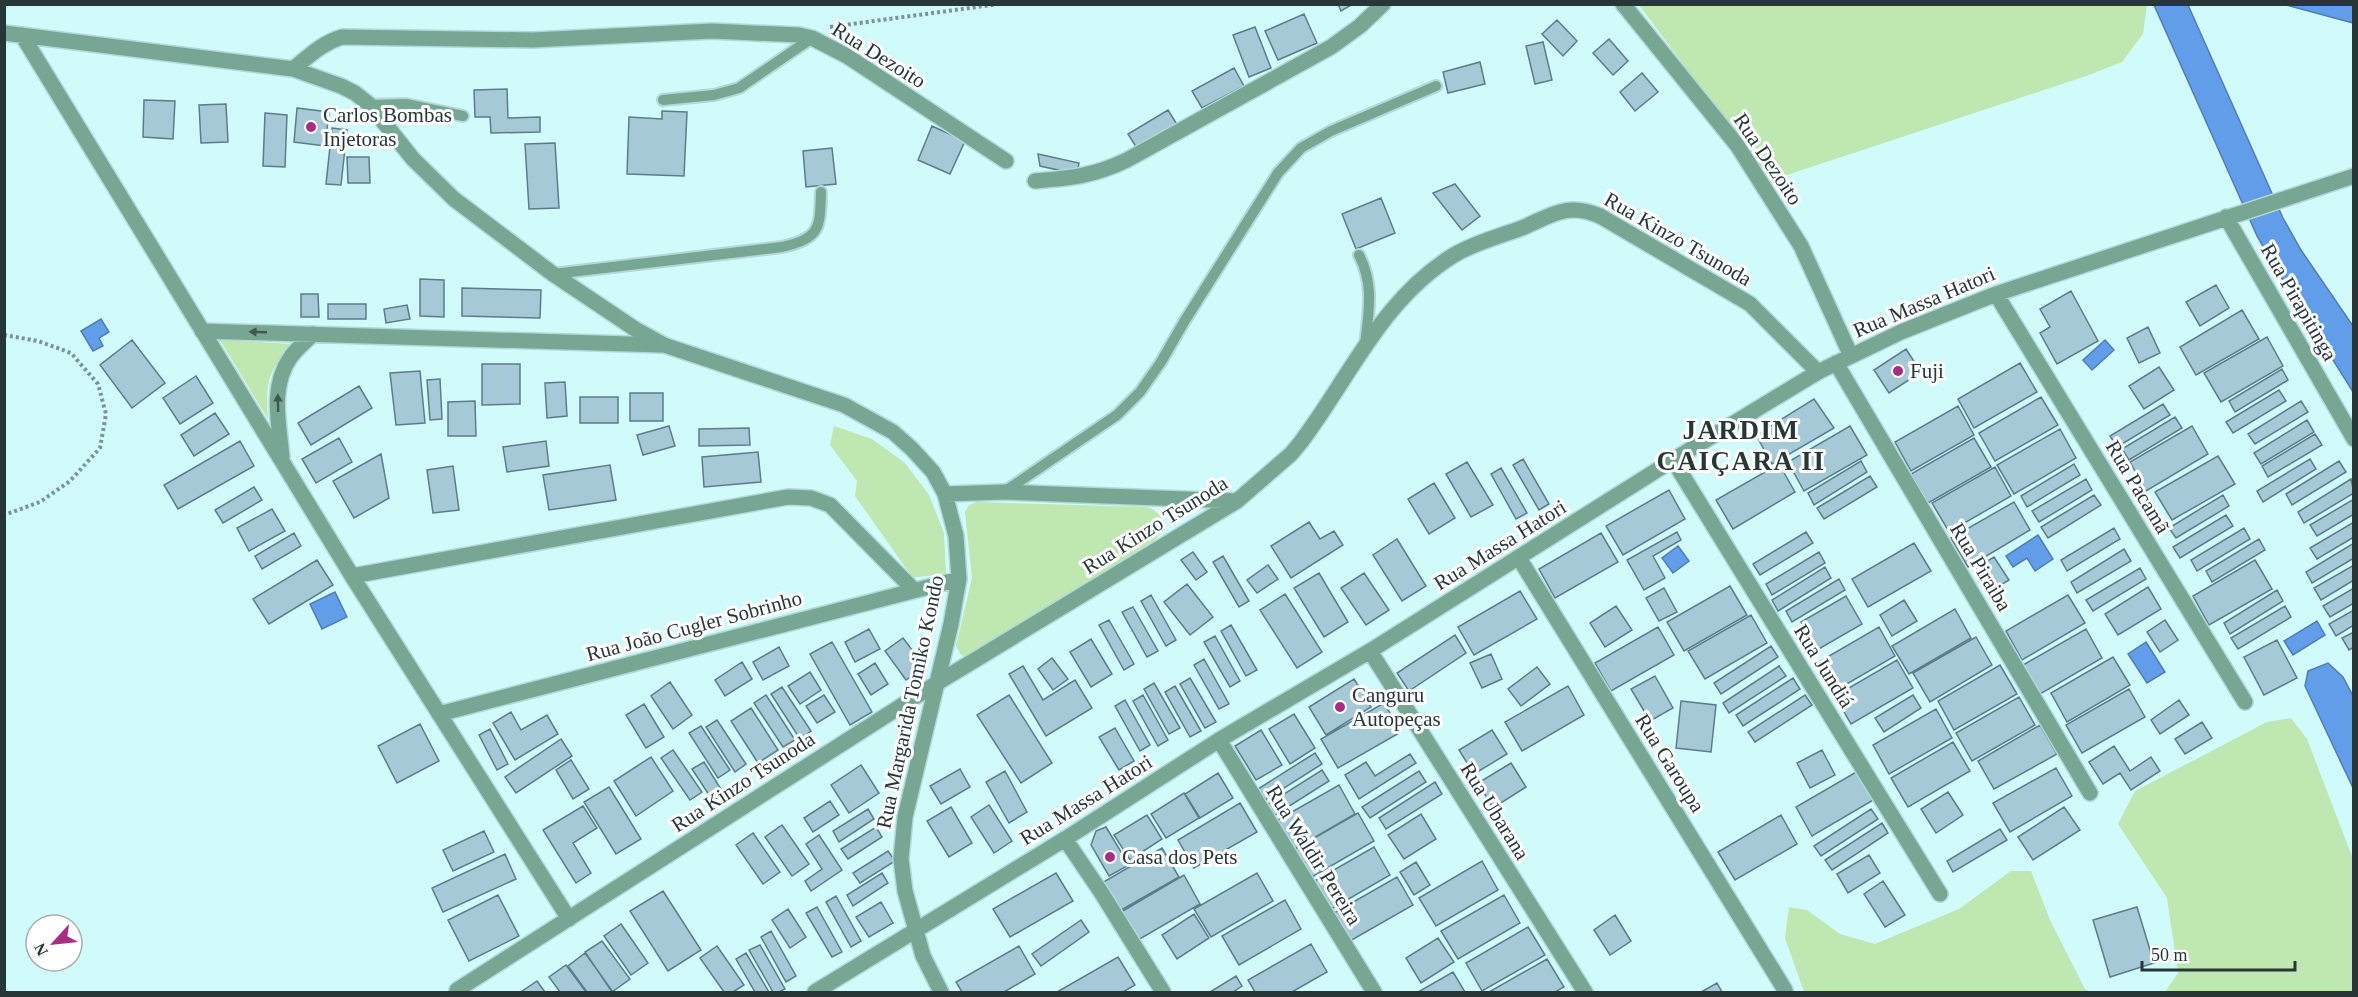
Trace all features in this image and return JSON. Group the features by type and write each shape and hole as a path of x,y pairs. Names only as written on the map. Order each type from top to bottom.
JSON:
{"street":[{"path":"1035,181 1084,176 1106,170 1127,160 1331,47 1360,26 1383,4"},
{"name":"Rua Dezoito","path":"1623,4 1737,146 1801,246 1851,356"},
{"name":"Rua Dezoito","path":"293,69 317,48 342,37 533,40 712,31 784,34 812,38 847,56 1006,161"},
{"name":"Rua Margarida Tomiko Kondo","path":"4,33 293,69 341,86 355,93 370,105 413,159 446,192 554,274 621,320 664,345 844,405 870,417 893,432 912,449 933,472 945,494 956,536 959,579 905,818 901,859 905,891 923,956 941,993"},
{"path":"22,35 352,576 569,919"},
{"name":"Rua Massa Hatori","path":"815,993 1065,839 1219,740 1370,651 1673,460 1818,372 1901,332 1996,294 2354,176"},
{"name":"Rua Kinzo Tsunoda","path":"457,990 937,683 1236,501 1291,454 1301,442 1385,316 1424,276 1457,253 1573,208 1586,210 1750,304 1818,372"},
{"name":"Rua Pirapitinga","path":"2226,217 2354,439"},
{"name":"Rua Pacamã","path":"1996,294 2245,702"},
{"path":"202,331 664,345"},
{"path":"282,461 277,401 278,384 290,358 314,334"},
{"name":"Rua Piraiba","path":"1836,363 2091,793"},
{"name":"Rua Jundiá","path":"1673,460 1940,894"},
{"path":"945,494 1004,492 1236,501"},
{"path":"352,576 788,496 801,496 830,505 914,590"},
{"name":"Rua Garoupa","path":"1519,558 1785,990"},
{"name":"Rua João Cugler Sobrinho","path":"439,714 959,579"},
{"name":"Rua Ubarana","path":"1370,651 1585,993"},
{"name":"Rua Waldir Pereira","path":"1219,740 1374,993"},
{"path":"1065,839 1101,892 1163,993"}],"lane":[{"path":"663,100 714,95 739,88 812,38"},
{"path":"1004,492 1117,415 1140,392 1278,173 1301,148 1331,130 1436,86"},
{"path":"370,105 406,104 463,116"},
{"path":"554,274 782,247 801,242 812,235 820,223 821,192"},
{"path":"1359,255 1366,269 1370,288 1365,347"}],"path":[{"path":"829,27 999,4"},
{"path":"4,335 38,340 71,352 98,384 106,414 100,448 70,481 40,502 4,515"}],"green space":[{"path":"1639,5 2147,5 2143,34 2122,62 1784,176 1765,174"},
{"path":"220,340 293,344 278,362 270,378 267,396 268,419"},
{"path":"834,426 872,439 905,463 929,495 944,533 946,573 913,578 855,496 857,481 830,445"},
{"path":"977,502 1147,507 1157,512 1162,525 1155,540 967,657 961,655 956,646 972,578 965,512 969,505"},
{"path":"2291,718 2307,739 2353,859 2353,992 2165,992 2178,973 2167,898 2118,824 2135,791 2267,722"},
{"path":"2011,871 2031,871 2050,920 2085,989 2090,992 1804,992 1785,938 1789,907 1807,910 1840,934 1875,944 1959,909"}],"water":[{"path":"2154,5 2188,5 2283,218 2301,250 2353,326 2353,392 2257,236"},
{"path":"2286,5 2353,5 2353,23"},
{"path":"101,319 109,332 99,338 103,346 93,351 81,331"},
{"path":"2105,340 2114,350 2092,370 2083,360"},
{"path":"2038,535 2053,559 2035,571 2027,558 2013,567 2006,556"},
{"path":"1678,546 1689,561 1673,573 1662,558"},
{"path":"335,592 347,617 322,629 310,604"},
{"path":"2317,621 2325,635 2293,655 2284,641"},
{"path":"2146,642 2165,672 2147,683 2128,654"},
{"path":"2328,663 2343,677 2353,696 2353,788 2305,686 2308,671"}],"building":[{"path":"1338,4 1353,4 1341,11"},
{"path":"1304,14 1317,43 1278,60 1265,31"},
{"path":"1557,20 1577,41 1563,56 1542,34"},
{"path":"1255,27 1271,68 1249,77 1233,35"},
{"path":"1609,39 1628,61 1613,75 1593,53"},
{"path":"1543,42 1552,80 1535,84 1526,46"},
{"path":"1480,62 1485,84 1448,93 1443,72"},
{"path":"1234,68 1244,86 1202,108 1192,91"},
{"path":"1642,73 1658,92 1635,111 1620,92"},
{"path":"507,89 508,118 540,117 540,132 491,133 490,117 475,117 474,90"},
{"path":"144,100 175,101 173,139 143,137"},
{"path":"226,104 228,142 201,143 199,105"},
{"name":"Carlos Bombas Injetoras","path":"297,108 329,112 325,146 294,142"},
{"path":"1168,110 1178,126 1138,150 1128,134"},
{"path":"662,111 687,112 684,176 627,174 629,117 662,119"},
{"path":"265,113 287,115 285,167 263,166"},
{"path":"932,126 965,141 950,174 918,160"},
{"path":"332,128 347,130 341,185 326,184"},
{"path":"555,143 559,208 529,209 525,144"},
{"path":"832,148 836,184 806,187 803,151"},
{"path":"1038,154 1079,163 1077,174 1040,166"},
{"path":"347,157 369,157 370,183 348,183"},
{"path":"1455,184 1480,216 1462,230 1433,193"},
{"path":"1381,198 1395,233 1356,249 1342,214"},
{"path":"420,279 444,280 444,317 420,316"},
{"path":"2216,285 2229,308 2200,326 2186,302"},
{"path":"462,288 541,290 540,318 462,316"},
{"path":"2071,291 2098,341 2057,364 2040,333 2050,327 2040,309"},
{"path":"301,294 318,294 319,317 301,317"},
{"path":"328,304 366,304 366,319 328,319"},
{"path":"407,305 410,319 386,323 384,309"},
{"path":"2242,310 2259,339 2196,375 2180,347"},
{"path":"2148,327 2160,353 2139,363 2127,338"},
{"path":"2267,337 2283,366 2221,402 2204,373"},
{"path":"132,340 165,383 132,408 100,365"},
{"name":"Fuji","path":"1906,349 1921,372 1889,393 1874,370"},
{"path":"2020,363 2037,392 1974,428 1958,399"},
{"path":"482,364 520,364 520,404 482,405"},
{"path":"2159,367 2174,390 2144,409 2129,386"},
{"path":"2282,369 2288,380 2235,412 2229,401"},
{"path":"420,371 425,423 396,425 390,373"},
{"path":"196,376 213,403 180,424 163,398"},
{"path":"440,379 442,419 430,420 427,380"},
{"path":"565,382 567,416 547,418 545,383"},
{"path":"359,386 372,408 311,445 298,423"},
{"path":"2279,390 2286,401 2233,433 2226,422"},
{"path":"630,393 663,393 663,421 630,421"},
{"path":"580,397 618,397 618,423 580,423"},
{"path":"2041,397 2058,425 1995,461 1979,433"},
{"path":"1814,399 1834,428 1772,464 1756,435"},
{"path":"475,401 476,436 448,436 448,402"},
{"path":"2301,401 2308,412 2255,444 2248,434"},
{"path":"2163,404 2170,415 2117,447 2110,436"},
{"path":"1958,406 1974,435 1911,471 1895,442"},
{"path":"215,413 229,434 194,456 181,435"},
{"path":"2175,417 2182,428 2129,460 2122,449"},
{"path":"2307,420 2314,432 2261,464 2254,453"},
{"path":"669,426 675,446 643,455 637,435"},
{"path":"1850,426 1867,455 1804,491 1788,462"},
{"path":"2192,426 2208,454 2146,491 2130,462"},
{"path":"749,428 750,445 699,446 699,429"},
{"path":"2060,429 2076,458 2014,494 1997,465"},
{"path":"2315,434 2322,445 2268,477 2262,466"},
{"path":"339,438 352,462 316,483 302,459"},
{"path":"1974,438 1991,467 1928,503 1911,474"},
{"path":"240,441 254,466 178,509 164,485"},
{"path":"546,441 549,466 507,472 503,447"},
{"path":"758,452 761,482 704,487 702,457"},
{"path":"381,454 389,498 354,518 333,481"},
{"path":"2218,456 2235,484 2172,520 2155,492"},
{"path":"1523,459 1549,504 1539,510 1513,465"},
{"path":"2310,459 2316,469 2263,502 2257,491"},
{"path":"1861,461 1867,472 1814,505 1808,493"},
{"path":"2339,461 2346,472 2292,505 2286,494"},
{"path":"1467,462 1493,505 1471,517 1446,474"},
{"path":"1779,464 1795,492 1733,529 1716,500"},
{"path":"2074,464 2080,475 2027,507 2021,496"},
{"path":"610,465 616,500 549,510 543,475"},
{"path":"453,466 459,510 433,513 427,470"},
{"path":"1995,467 2011,496 1949,532 1932,503"},
{"path":"1501,468 1527,513 1516,519 1491,474"},
{"path":"1870,476 1877,487 1824,519 1817,508"},
{"path":"2086,479 2092,490 2039,522 2032,511"},
{"path":"2351,479 2354,493 2304,523 2298,512"},
{"path":"1434,483 1455,518 1429,534 1408,499"},
{"path":"254,487 262,500 223,523 215,510"},
{"path":"1669,490 1685,519 1623,555 1606,526"},
{"path":"2094,495 2101,505 2048,538 2041,527"},
{"path":"2223,495 2229,506 2176,538 2169,528"},
{"path":"2354,499 2354,514 2317,536 2310,525"},
{"path":"2014,502 2030,530 1968,567 1951,538"},
{"path":"272,509 285,531 249,551 237,528"},
{"path":"2226,515 2233,526 2180,558 2173,547"},
{"path":"1309,522 1320,539 1334,531 1343,545 1291,578 1271,546"},
{"path":"2354,522 2354,537 2317,559 2310,548"},
{"path":"2114,528 2120,539 2067,571 2061,560"},
{"path":"2244,528 2250,539 2197,571 2191,560"},
{"path":"1677,532 1681,540 1653,556 1665,578 1644,590 1627,560"},
{"path":"1806,532 1813,543 1760,575 1753,564"},
{"path":"294,533 301,546 262,569 255,556"},
{"path":"1601,533 1618,562 1555,598 1539,569"},
{"path":"1397,539 1426,586 1402,601 1373,555"},
{"path":"2259,539 2265,550 2212,582 2206,571"},
{"path":"1914,543 1931,571 1868,607 1852,579"},
{"path":"2354,543 2354,558 2312,583 2306,572"},
{"path":"2124,549 2131,561 2077,593 2071,582"},
{"path":"1193,552 1207,572 1196,580 1181,560"},
{"path":"1819,552 1825,563 1772,595 1766,584"},
{"path":"1223,556 1249,601 1239,607 1213,562"},
{"path":"1994,557 2009,580 1988,593 1973,570"},
{"path":"317,560 333,585 269,624 253,599"},
{"path":"2255,560 2272,589 2209,625 2193,596"},
{"path":"1268,565 1278,579 1257,593 1247,580"},
{"path":"2354,565 2354,580 2321,600 2314,588"},
{"path":"1825,567 1831,578 1778,611 1772,600"},
{"path":"2140,568 2146,579 2093,611 2086,600"},
{"path":"1319,573 1348,622 1324,637 1294,588"},
{"path":"1364,573 1389,610 1366,625 1341,588"},
{"path":"1839,579 1845,590 1792,622 1786,611"},
{"path":"1187,584 1213,617 1190,635 1164,602"},
{"path":"1730,586 1747,615 1684,651 1667,622"},
{"path":"2148,587 2161,609 2118,635 2105,614"},
{"path":"1664,588 1677,612 1659,621 1646,598"},
{"path":"2354,588 2354,603 2330,617 2323,606"},
{"path":"2277,590 2283,601 2230,634 2224,623"},
{"path":"1520,591 1537,619 1474,655 1458,627"},
{"path":"1285,594 1322,652 1297,668 1260,610"},
{"path":"1151,595 1176,640 1166,646 1141,601"},
{"path":"2068,595 2085,623 2022,660 2006,631"},
{"path":"1846,596 1862,624 1817,650 1801,622"},
{"path":"1904,600 1917,621 1892,636 1880,615"},
{"path":"1616,606 1632,630 1605,647 1590,623"},
{"path":"2285,606 2291,617 2238,649 2231,638"},
{"path":"1133,607 1158,651 1147,657 1122,612"},
{"path":"1955,609 1971,638 1909,674 1892,646"},
{"path":"2354,610 2354,625 2336,636 2329,624"},
{"path":"1751,615 1767,643 1705,679 1688,651"},
{"path":"1109,620 1134,664 1124,670 1099,625"},
{"path":"2165,620 2178,640 2160,652 2147,632"},
{"path":"1231,625 1257,670 1246,676 1221,631"},
{"path":"1658,627 1674,655 1611,691 1595,663"},
{"path":"1879,627 1895,656 1833,692 1817,663"},
{"path":"869,629 880,649 855,662 845,642"},
{"path":"2086,629 2102,658 2040,694 2023,665"},
{"path":"2354,632 2354,647 2349,650 2342,638"},
{"path":"1455,635 1466,653 1409,691 1397,673"},
{"path":"1215,636 1240,681 1230,687 1204,642"},
{"path":"1976,637 1992,665 1930,702 1913,673"},
{"path":"903,638 925,667 906,680 885,651"},
{"path":"1091,639 1112,674 1091,687 1070,652"},
{"path":"2277,640 2297,678 2264,695 2244,657"},
{"path":"832,642 872,712 850,725 810,654"},
{"path":"1771,646 1778,657 1721,694 1714,683"},
{"path":"779,647 789,666 763,680 753,662"},
{"path":"1491,654 1502,679 1482,688 1470,663"},
{"path":"2113,657 2130,685 2067,722 2051,693"},
{"path":"1052,658 1068,679 1053,690 1038,669"},
{"path":"1204,659 1229,704 1219,709 1194,665"},
{"path":"1897,660 1913,688 1851,724 1835,696"},
{"path":"742,662 752,679 725,696 715,680"},
{"path":"875,663 888,684 871,695 858,674"},
{"path":"2000,665 2017,694 1954,730 1938,701"},
{"path":"1023,666 1043,700 1075,680 1092,708 1046,736 1009,674"},
{"path":"1779,666 1786,676 1729,713 1723,703"},
{"path":"1537,667 1550,684 1521,706 1508,689"},
{"path":"810,672 821,690 800,704 788,686"},
{"path":"1655,676 1673,708 1650,721 1631,689"},
{"path":"1190,678 1216,722 1205,728 1180,684"},
{"path":"1793,678 1800,689 1743,726 1736,715"},
{"name":"Canguru Autopeças","path":"1354,679 1371,707 1326,735 1309,707"},
{"path":"670,682 692,715 673,729 651,696"},
{"path":"1154,683 1180,728 1169,734 1144,689"},
{"path":"1175,686 1201,731 1190,737 1165,692"},
{"path":"1568,686 1584,715 1522,751 1505,722"},
{"path":"782,687 811,731 800,739 771,694"},
{"path":"2129,689 2145,717 2082,753 2066,725"},
{"path":"766,695 795,740 783,747 754,703"},
{"path":"824,695 835,712 817,723 806,706"},
{"path":"1009,695 1052,763 1021,783 977,715"},
{"path":"1143,695 1168,740 1158,746 1133,701"},
{"path":"1805,695 1812,705 1755,742 1748,732"},
{"path":"1913,695 1921,708 1884,732 1875,718"},
{"path":"2019,697 2035,725 1972,761 1956,733"},
{"path":"1125,700 1150,745 1140,751 1115,706"},
{"path":"2179,700 2189,715 2160,734 2151,720"},
{"path":"1681,701 1716,705 1711,752 1676,748"},
{"path":"1384,703 1401,732 1338,768 1321,739"},
{"path":"644,704 664,737 646,748 626,715"},
{"path":"751,708 778,750 758,763 731,721"},
{"path":"1936,709 1952,738 1889,774 1873,745"},
{"path":"511,712 521,730 547,715 558,734 515,760 493,723"},
{"path":"1294,714 1315,748 1290,764 1269,729"},
{"path":"717,720 746,764 735,772 706,727"},
{"path":"2202,722 2212,738 2185,754 2175,739"},
{"path":"420,724 439,761 397,783 378,746"},
{"path":"2040,725 2057,754 1994,789 1978,761"},
{"path":"701,726 730,770 718,778 689,733"},
{"path":"1115,728 1134,761 1119,770 1099,737"},
{"path":"490,729 508,764 497,770 479,735"},
{"path":"1261,730 1282,765 1256,780 1235,746"},
{"path":"1492,730 1507,754 1474,774 1459,750"},
{"path":"561,739 572,756 516,793 505,777"},
{"path":"1953,742 1970,771 1908,807 1891,778"},
{"path":"2114,746 2130,771 2151,757 2160,771 2131,790 2120,773 2103,784 2089,762"},
{"path":"673,750 702,792 690,800 661,758"},
{"path":"1822,750 1835,775 1810,788 1797,763"},
{"path":"1315,753 1322,764 1265,800 1258,789"},
{"path":"1410,754 1416,763 1359,799 1345,775 1366,762 1375,776"},
{"path":"651,757 673,791 636,816 614,781"},
{"path":"571,760 589,789 573,799 556,770"},
{"path":"704,762 724,794 713,801 692,769"},
{"path":"1511,763 1526,787 1493,808 1478,783"},
{"path":"861,765 879,793 849,813 831,785"},
{"path":"2056,768 2072,796 2010,832 1993,803"},
{"path":"960,769 970,787 941,804 930,786"},
{"path":"1322,770 1329,781 1272,817 1265,806"},
{"path":"1005,771 1027,812 1009,823 986,782"},
{"path":"1419,771 1426,782 1370,818 1362,807"},
{"path":"1858,771 1875,799 1812,836 1796,807"},
{"path":"1218,773 1233,798 1200,818 1185,794"},
{"path":"1435,782 1442,794 1386,829 1379,818"},
{"path":"1339,785 1355,814 1293,850 1276,821"},
{"path":"609,787 641,839 616,854 584,802"},
{"path":"1948,792 1963,815 1936,833 1921,809"},
{"path":"1184,793 1199,818 1166,838 1151,814"},
{"path":"830,801 839,815 813,832 804,818"},
{"path":"1240,803 1257,832 1194,868 1178,840"},
{"path":"989,805 1012,841 994,853 971,817"},
{"path":"583,806 597,828 573,843 591,873 576,883 543,830"},
{"path":"951,807 972,843 949,857 927,821"},
{"path":"2064,807 2080,830 2033,860 2018,837"},
{"path":"868,809 874,819 839,842 833,831"},
{"path":"1871,809 1878,819 1821,856 1814,846"},
{"path":"1358,813 1374,841 1312,877 1295,849"},
{"path":"1421,814 1436,839 1404,859 1388,835"},
{"path":"1147,815 1162,839 1130,860 1114,835"},
{"path":"1781,815 1797,844 1735,880 1718,852"},
{"path":"1882,823 1888,833 1832,870 1825,860"},
{"path":"782,825 809,864 792,876 765,837"},
{"path":"876,827 882,837 848,859 841,849"},
{"name":"Casa dos Pets","path":"1106,827 1129,865 1109,876 1091,845 1096,831"},
{"path":"2000,829 2007,840 1953,872 1947,861"},
{"path":"484,831 494,852 453,871 443,850"},
{"path":"753,833 780,872 763,884 736,845"},
{"path":"819,835 842,870 811,891 805,881 822,869 806,844"},
{"path":"1374,847 1390,875 1328,911 1311,883"},
{"path":"1162,848 1179,877 1116,913 1100,884"},
{"path":"888,851 895,861 860,883 853,873"},
{"path":"505,854 516,879 443,912 432,888"},
{"path":"1869,855 1880,873 1848,893 1837,874"},
{"path":"1482,861 1498,890 1436,926 1419,898"},
{"path":"1416,862 1430,885 1414,895 1400,872"},
{"path":"882,873 888,883 853,906 847,895"},
{"path":"1056,873 1073,901 1010,937 993,909"},
{"path":"1257,873 1273,901 1211,937 1194,909"},
{"path":"1184,875 1200,904 1138,940 1121,912"},
{"path":"1397,877 1413,905 1350,941 1334,913"},
{"path":"1883,881 1905,915 1885,927 1864,894"},
{"path":"663,891 701,950 668,971 630,911"},
{"path":"498,895 519,936 469,961 448,920"},
{"path":"1504,895 1520,923 1458,959 1441,931"},
{"path":"836,896 861,941 851,947 826,902"},
{"path":"1285,900 1301,929 1239,965 1222,936"},
{"path":"881,902 893,923 869,937 856,917"},
{"path":"817,907 842,952 832,957 806,913"},
{"path":"2137,907 2154,963 2110,977 2093,920"},
{"path":"788,909 806,937 790,948 772,920"},
{"path":"1194,914 1209,938 1177,959 1162,935"},
{"path":"1615,915 1631,941 1610,955 1594,930"},
{"path":"1081,920 1089,932 1041,966 1032,954"},
{"path":"621,924 648,963 631,975 604,936"},
{"path":"1528,927 1545,955 1482,991 1466,963"},
{"path":"771,931 796,976 786,982 761,937"},
{"path":"1438,938 1454,962 1421,983 1406,958"},
{"path":"602,941 630,979 612,992 585,952"},
{"path":"1311,944 1327,972 1292,992 1255,992 1248,980"},
{"path":"760,945 785,989 779,992 773,992 749,950"},
{"path":"717,946 744,985 733,992 724,992 700,958"},
{"path":"1019,946 1035,974 1004,992 962,992 956,982"},
{"path":"585,953 613,992 587,992 568,966"},
{"path":"746,953 769,992 755,992 736,959"},
{"path":"1118,957 1135,985 1123,992 1057,992"},
{"path":"1547,959 1564,987 1555,992 1489,992"},
{"path":"566,965 586,992 560,992 549,977"},
{"path":"1453,972 1465,992 1418,992"},
{"path":"1236,976 1242,986 1233,992 1210,992"},
{"path":"537,981 545,992 521,992"},
{"path":"1717,983 1722,992 1701,992"}],"place":[{"name":"Carlos Bombas Injetoras","path":"311,127"},
{"name":"Fuji","path":"1898,371"},
{"name":"Canguru Autopeças","path":"1340,707"},
{"name":"Casa dos Pets","path":"1110,857"}],"district":[{"name":"JARDIM CAIÇARA II","path":"1741,446"}]}
